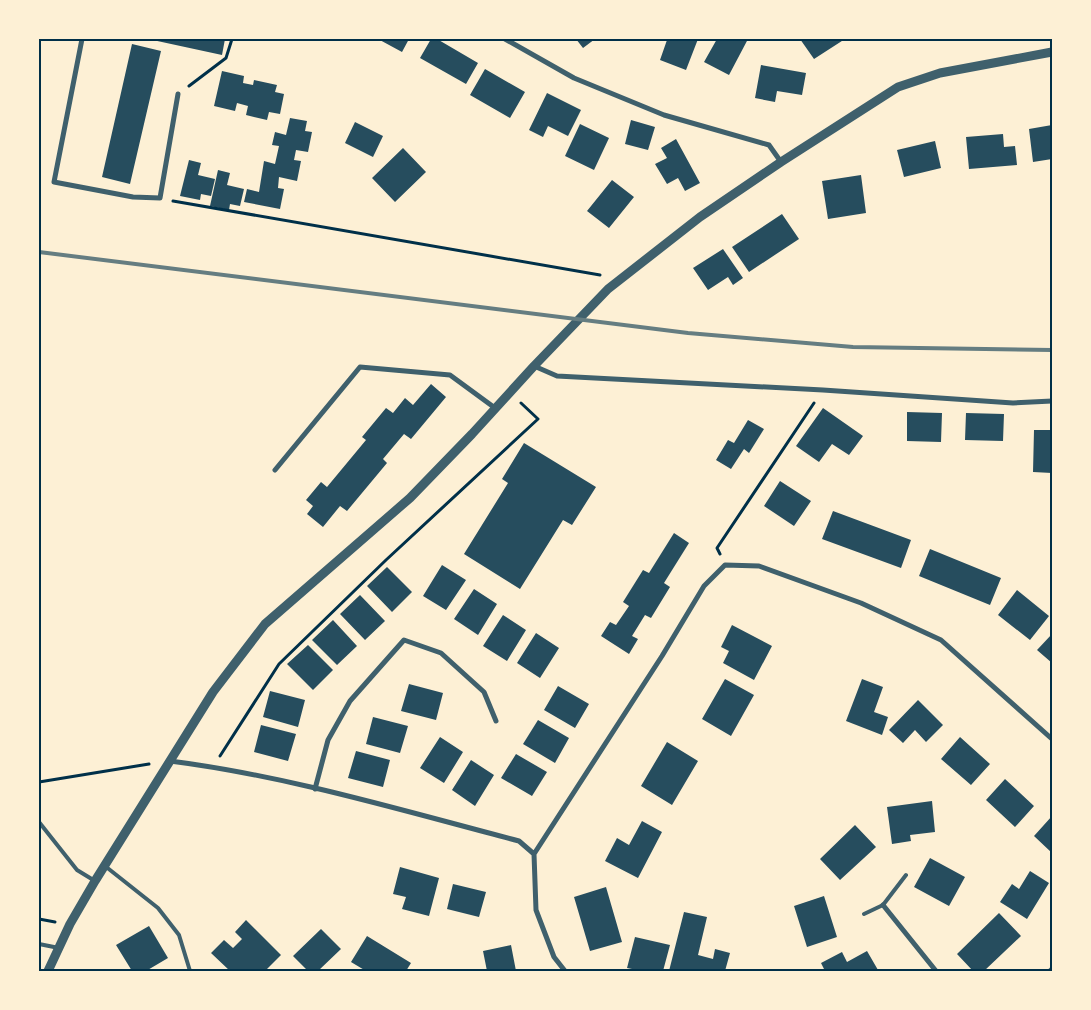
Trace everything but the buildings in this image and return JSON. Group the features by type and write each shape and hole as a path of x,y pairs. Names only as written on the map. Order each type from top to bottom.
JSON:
{"street":[{"path":"82,39 54,182 134,197 160,198 178,94"},
{"path":"505,39 574,78 664,115 769,145 781,162"},
{"path":"48,971 70,924 95,881 212,692 265,624 410,498 608,290 700,217 781,162 898,87 940,73 1052,52"},
{"path":"534,366 557,376 823,390 1013,403 1052,401"},
{"path":"275,470 360,367 450,376 495,408"},
{"path":"564,971 554,957 536,910 534,854 662,656 704,586 725,565 759,566 861,603 941,640 1052,739"},
{"path":"315,788 328,740 350,701 404,640 441,653 484,692 496,721"},
{"path":"170,761 213,766 315,788 519,841 534,854"},
{"path":"883,905 936,971"}],"lane":[{"path":"39,822 77,870 95,881"},
{"path":"105,866 158,908 179,935 190,971"},
{"path":"864,914 883,905 906,875"},
{"path":"39,944 59,948"}],"path":[{"path":"178,94 226,58 232,39"},
{"path":"160,198 622,279"},
{"path":"725,565 717,548 823,390"},
{"path":"213,766 279,664 386,560 538,418 510,393"},
{"path":"39,782 170,761"}],"railway":[{"path":"39,252 688,333 853,347 1052,350"}]}
